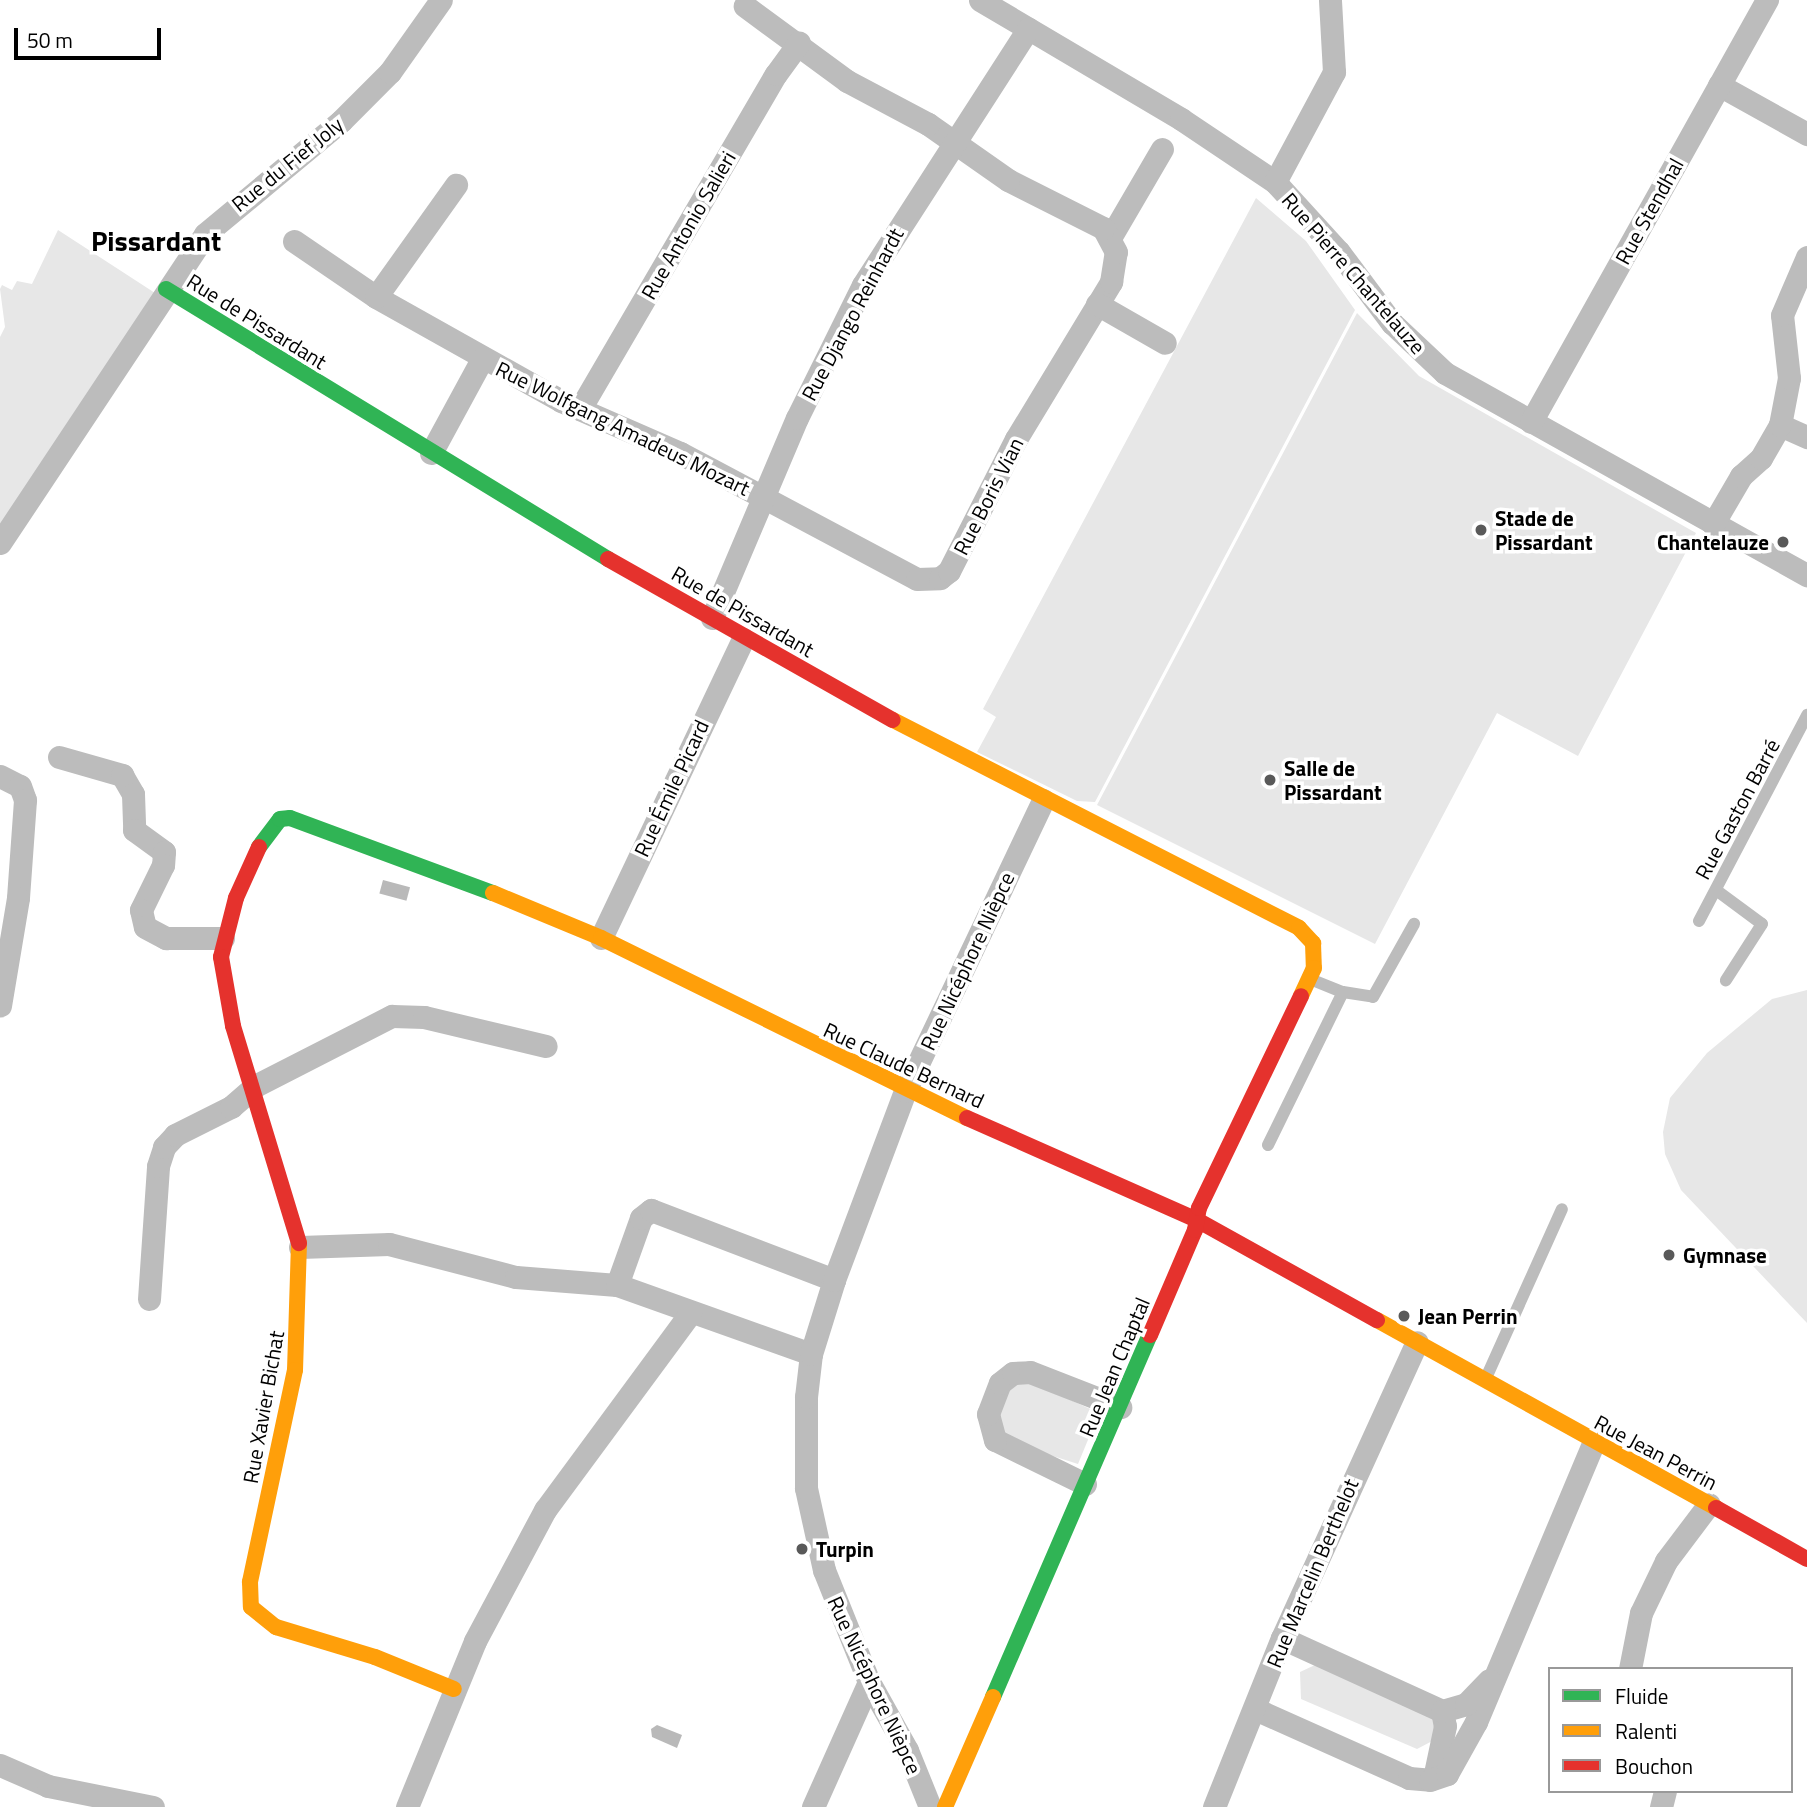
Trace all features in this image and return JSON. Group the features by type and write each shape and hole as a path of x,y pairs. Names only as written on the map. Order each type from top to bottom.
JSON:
{"street":[{"name":"Rue du Fief Joly","path":"0,543 166,289 223,216 341,121 390,72 441,0"},
{"name":"Rue Pierre Chantelauze","path":"980,0 1181,119 1275,182 1312,220 1413,347 1445,373 1807,576"},
{"path":"1275,182 1334,72 1330,0"},
{"name":"Rue Stendhal","path":"1531,422 1767,0"},
{"path":"742,2 847,81 953,141 1008,180 1093,222 1110,238 1162,149"},
{"name":"Rue Django Reinhardt","path":"712,618 797,418 863,285 953,141 1028,29"},
{"name":"Rue Antonio Salieri","path":"580,410 776,74 799,43"},
{"path":"1719,85 1807,134"},
{"path":"376,297 456,185"},
{"name":"Rue Boris Vian","path":"765,496 917,579 940,578 949,571 1016,439 1116,268 1110,238"},
{"name":"Rue Wolfgang Amadeus Mozart","path":"294,241 376,297 482,359 580,410 765,496"},
{"path":"1713,524 1741,476 1761,458 1780,425 1789,378 1782,315 1807,257"},
{"name":"Rue de Pissardant","path":"166,289 431,453 712,618 743,639 1043,800 1299,928 1313,943"},
{"path":"1097,304 1165,343"},
{"path":"431,453 482,359"},
{"path":"1780,425 1807,438"},
{"name":"Rue Émile Picard","path":"601,938 743,639"},
{"path":"59,757 121,775 133,794 134,830 164,852 163,865 141,910 145,927 166,938 223,938"},
{"path":"0,776 20,786 25,800 18,898 0,1005"},
{"name":"Rue Nicéphore Nièpce","path":"930,1807 907,1749 869,1682 824,1570 806,1488 804,1439 811,1354 834,1279 905,1091 1043,800"},
{"name":"Rue Claude Bernard","path":"290,818 485,889 601,938 905,1091 1197,1220 1484,1382"},
{"name":"Rue Xavier Bichat","path":"290,818 270,825 264,835 223,938 223,984 300,1247 295,1370 250,1582 251,1607 276,1627 375,1657 454,1689"},
{"name":"Rue Jean Chaptal","path":"945,1807 1120,1407 1197,1220 1314,968 1313,943"},
{"path":"149,1299 158,1166 164,1147 175,1135 232,1107 255,1086 392,1016 424,1017 546,1046"},
{"path":"617,1285 642,1218 651,1210 834,1279"},
{"path":"300,1247 388,1244 516,1277 617,1285 811,1354"},
{"path":"407,1807 454,1689 545,1510 690,1312"},
{"name":"Rue Marcelin Berthelot","path":"1213,1807 1282,1638 1417,1342"},
{"path":"1085,1484 995,1440 988,1414 1000,1383 1013,1373 1030,1372 1120,1407"},
{"name":"Rue Jean Perrin","path":"1484,1382 1807,1559"},
{"path":"1255,1709 1409,1778 1434,1778 1455,1765 1476,1722 1593,1443"},
{"path":"1630,1667 1641,1613 1666,1561 1709,1504"},
{"path":"1282,1638 1441,1711 1466,1704 1496,1672"},
{"path":"813,1807 869,1682"},
{"path":"1434,1778 1444,1726 1441,1711"},
{"path":"0,1765 48,1786 153,1807"}],"lane":[{"name":"Rue Gaston Barré","path":"1699,921 1807,715"},
{"path":"1716,890 1762,924 1726,980"},
{"path":"1309,979 1343,992 1373,997 1414,924"},
{"path":"1268,1145 1343,992"},
{"path":"1484,1382 1562,1209"}],"shaded area":[{"path":"1256,198 1306,241 1355,310 1095,802 1077,801 977,752 996,717 983,709"},
{"path":"58,230 155,293 0,533 0,337 5,327 0,289 2,285 12,290 17,281 32,284"},
{"path":"1357,313 1419,376 1696,533 1578,756 1497,713 1375,944 1097,805"},
{"path":"383,880 410,887 406,901 379,894"},
{"path":"1807,990 1807,1323 1681,1190 1665,1154 1663,1132 1670,1098 1707,1053 1772,999"},
{"path":"1031,1382 1099,1413 1078,1464 1006,1441 996,1416 1006,1391 1013,1385"},
{"path":"1315,1665 1433,1715 1438,1738 1417,1749 1301,1699 1300,1672"},
{"path":"657,1725 682,1735 677,1748 652,1737 651,1729"}],"traffic: fast":[{"path":"166,289 608,559"},
{"path":"259,847 280,819 290,818 493,893"},
{"path":"993,1697 1150,1335"}],"traffic: slow":[{"path":"893,720 1299,928 1313,943 1314,968 1301,996"},
{"path":"493,893 601,938 967,1118"},
{"path":"299,1243 295,1370 250,1582 251,1607 276,1627 375,1657 454,1689"},
{"path":"1377,1320 1716,1508"},
{"path":"945,1807 993,1697"}],"traffic: jam":[{"path":"608,559 893,720"},
{"path":"259,847 236,898 221,957 233,1026 299,1243"},
{"path":"1150,1335 1195,1230 1199,1208 1301,996"},
{"path":"967,1118 1197,1220 1377,1320"},
{"path":"1716,1508 1807,1559"}],"place":[{"name":"Stade de Pissardant","path":"1481,530"},
{"name":"Chantelauze","path":"1783,542"},
{"name":"Salle de Pissardant","path":"1270,780"},
{"name":"Gymnase","path":"1669,1255"},
{"name":"Jean Perrin","path":"1404,1316"},
{"name":"Turpin","path":"802,1549"}],"district":[{"name":"Pissardant","path":"156,241"}]}
